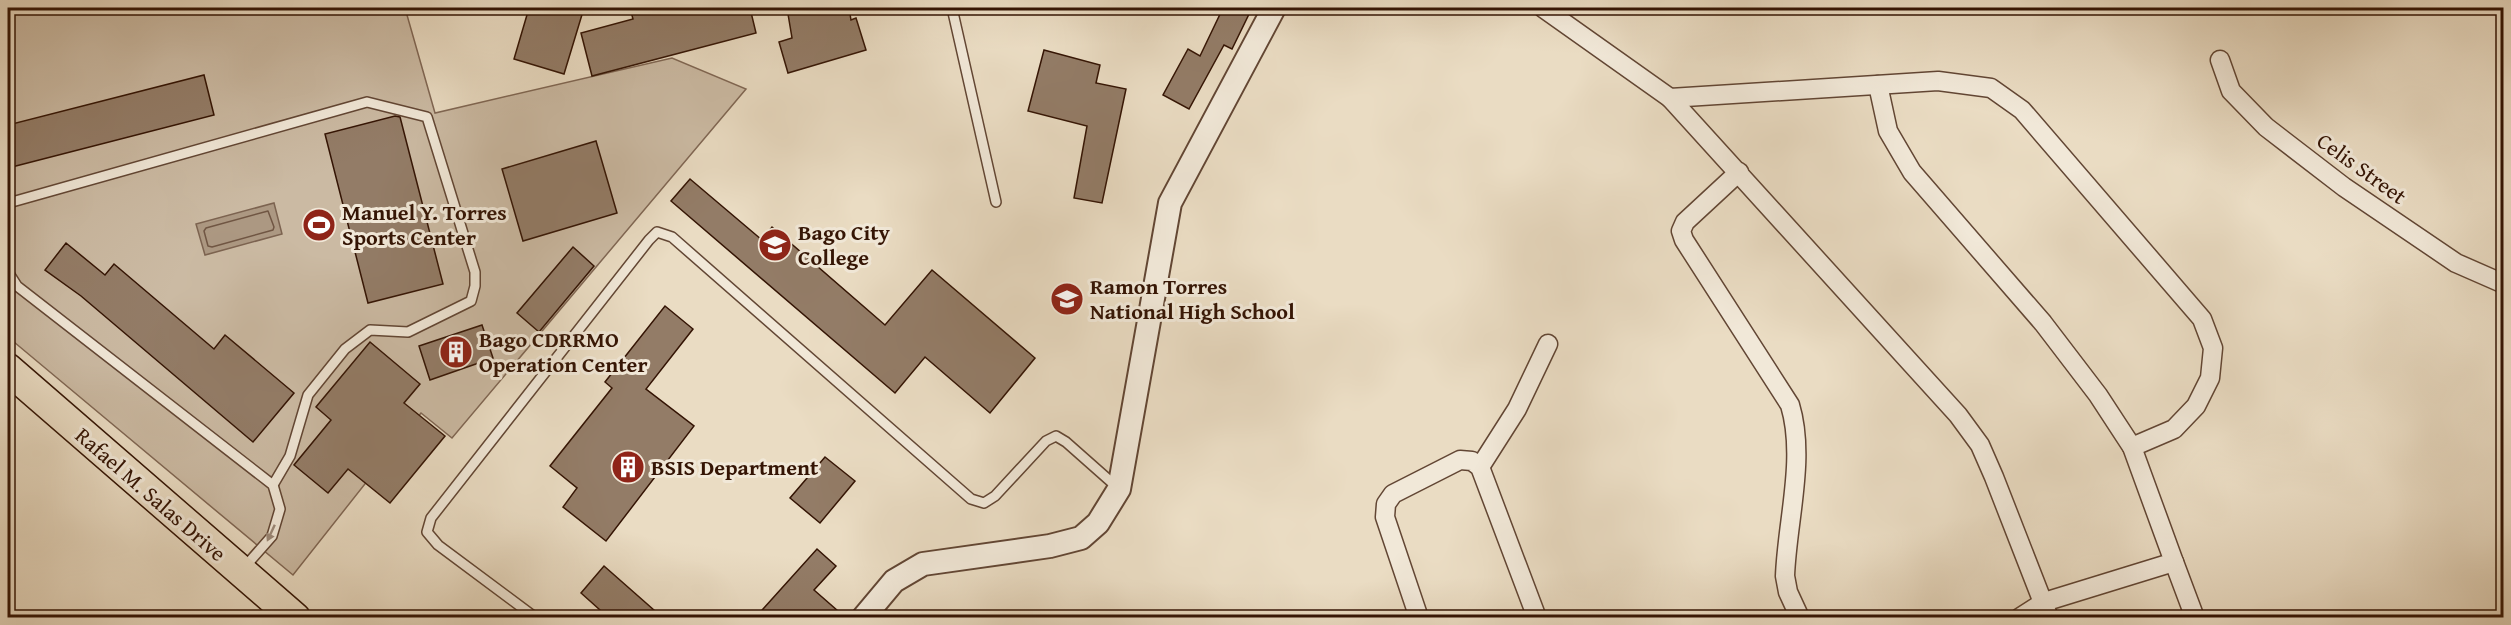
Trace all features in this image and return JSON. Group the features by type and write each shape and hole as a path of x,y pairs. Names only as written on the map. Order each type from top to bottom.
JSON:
{"highway":[{"name":"Rafael M. Salas Drive","path":"8,369 295,618"}],"street":[{"path":"863,618 894,581 923,564 1050,546 1081,538 1098,523 1119,489 1170,203 1274,8"},
{"path":"1543,8 1670,98 1958,415 1980,445 2047,610"},
{"name":"Celis Street","path":"2220,60 2231,91 2266,128 2344,187 2456,263 2504,284"},
{"path":"1670,98 1938,81 1991,87 2022,110 2202,319 2213,348 2210,378 2196,406 2174,429 2132,447"},
{"path":"1878,85 1888,131 1912,172 2043,323 2098,395 2132,447 2195,618"},
{"path":"1739,172 1685,222 1681,231 1683,240 1790,405 1796,424 1796,454 1785,576 1788,592 1800,618"},
{"path":"1480,467 1517,410 1548,344"},
{"path":"1413,616 1385,517 1386,504 1393,494 1460,460 1472,461 1480,467 1537,618"},
{"path":"2019,618 2047,610 2174,562"}],"lane":[{"path":"951,8 996,202"},
{"path":"8,206 12,202 367,102 427,117 475,273 471,302 408,332 370,330 345,349 308,395 290,456 273,485"},
{"path":"536,618 438,545 427,532 430,518 634,258 657,232 672,237 971,499 984,503 995,496 1046,441 1056,436 1066,442 1119,489"},
{"path":"8,272 17,286 273,485 280,508 272,536 241,572"}],"shaded area":[{"name":"Manuel Y. Torres Sports Center","path":"8,8 405,8 435,113 672,58 746,89 452,438 421,413 293,575 8,337"}],"water":[{"path":"274,203 282,234 205,255 196,224"}],"building":[{"path":"529,8 584,8 564,74 514,59"},
{"path":"630,8 750,8 756,33 592,76 581,33 633,19"},
{"path":"787,8 849,8 851,20 856,18 866,50 788,73 779,42 792,38"},
{"path":"1223,8 1252,8 1232,49 1224,45 1189,109 1163,95 1188,49 1200,56"},
{"path":"1044,50 1100,65 1096,83 1126,89 1102,203 1074,198 1087,126 1028,111"},
{"path":"204,75 214,115 8,168 8,125"},
{"path":"395,116 400,117 443,284 368,303 325,134"},
{"path":"596,141 617,213 523,241 502,169"},
{"path":"690,179 762,240 772,227 885,325 932,270 1035,358 990,413 925,357 895,393 671,201"},
{"path":"66,243 105,275 114,264 214,349 225,335 294,393 253,442 81,296 45,270"},
{"path":"573,247 594,266 539,332 517,313"},
{"path":"665,306 693,329 646,389 694,426 606,541 563,507 577,488 550,466 612,388 605,382"},
{"name":"Bago CDRRMO Operation Center","path":"482,325 493,358 430,380 419,346"},
{"path":"370,342 420,384 404,403 445,436 390,503 348,469 328,493 294,465 331,420 316,407"},
{"path":"825,457 855,481 820,523 790,498"},
{"path":"817,549 836,566 814,590 846,618 755,618"},
{"path":"604,566 663,618 609,618 581,593"}],"place":[{"name":"Manuel Y. Torres Sports Center","path":"319,225"},
{"name":"Bago City College","path":"775,245"},
{"name":"Ramon Torres National High School","path":"1067,299"},
{"name":"Bago CDRRMO Operation Center","path":"456,352"},
{"name":"BSIS Department","path":"628,467"}]}
